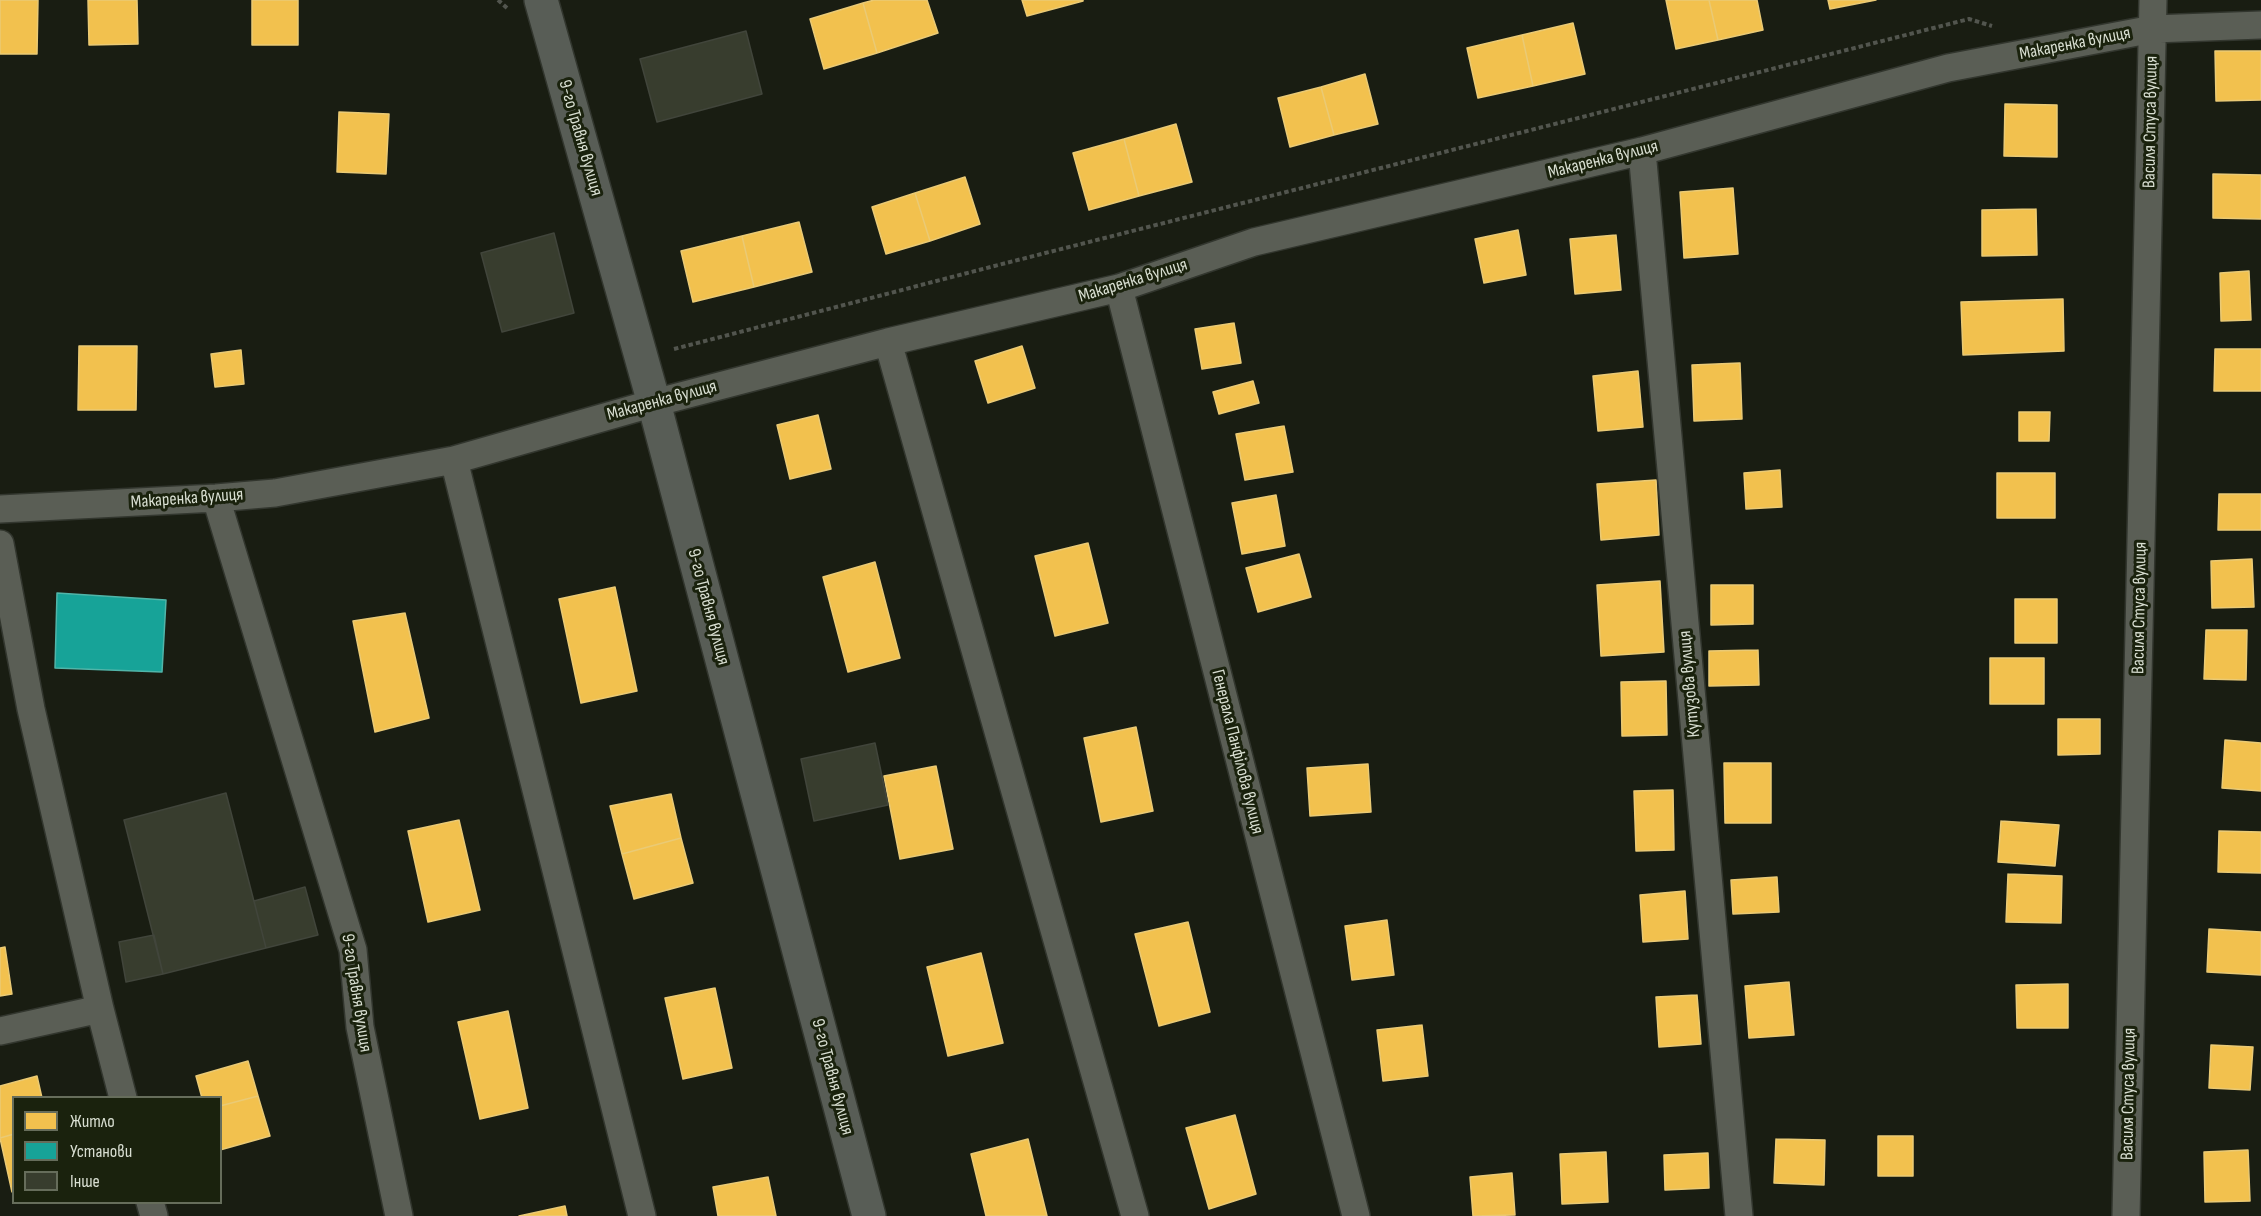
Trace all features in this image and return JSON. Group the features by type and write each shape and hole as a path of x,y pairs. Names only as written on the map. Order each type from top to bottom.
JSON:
{"main road":[{"name":"9-го Травня вулиця","path":"541,0 654,403 869,1216"}],"street":[{"name":"Василя Стуса вулиця","path":"2126,1216 2153,0"},
{"name":"Макаренка вулиця","path":"0,509 275,493 454,460 654,403 888,342 1119,288 1254,242 1642,151 1948,68 2153,29 2261,25"},
{"name":"Кутузова вулиця","path":"1642,151 1739,1216"},
{"name":"Генерала Панфілова вулиця","path":"1119,288 1356,1216"},
{"path":"888,342 1135,1216"},
{"path":"454,460 642,1216"},
{"name":"9-го Травня вулиця","path":"216,498 353,950 360,1027 399,1216"},
{"path":"0,544 31,709 100,1009 122,1096"},
{"path":"0,1031 100,1009"}],"path":[{"path":"669,350 1969,19 2001,28"}],"building: Житло":[{"path":"0,0 38,0 37,54 0,54"},
{"path":"88,0 137,0 138,44 89,45"},
{"path":"252,0 298,0 298,45 252,45"},
{"path":"874,0 927,0 938,33 877,53 863,3"},
{"path":"1022,0 1083,0 1083,1 1027,16"},
{"path":"1666,0 1709,0 1718,40 1676,49"},
{"path":"1709,0 1757,0 1763,30 1718,40"},
{"path":"1828,0 1876,0 1830,9"},
{"path":"863,3 877,53 824,69 810,19"},
{"path":"1573,23 1585,74 1533,86 1522,35"},
{"path":"1522,35 1533,86 1478,98 1467,48"},
{"path":"2215,51 2261,51 2261,100 2216,101"},
{"path":"1365,74 1378,124 1334,135 1321,87"},
{"path":"1321,87 1334,135 1290,147 1278,98"},
{"path":"2005,104 2057,105 2057,157 2004,156"},
{"path":"339,112 389,114 386,174 337,172"},
{"path":"1176,124 1192,182 1139,196 1124,139"},
{"path":"1124,139 1139,196 1089,210 1073,153"},
{"path":"2213,174 2261,175 2261,219 2213,218"},
{"path":"965,177 980,224 930,241 915,193"},
{"path":"1733,188 1738,254 1684,258 1680,192"},
{"path":"915,193 930,241 886,254 872,207"},
{"path":"2036,209 2037,255 1982,256 1982,210"},
{"path":"799,222 812,272 754,287 742,236"},
{"path":"1518,230 1526,275 1484,283 1475,239"},
{"path":"1616,235 1621,290 1575,294 1570,239"},
{"path":"742,236 754,287 693,302 681,251"},
{"path":"2249,271 2251,320 2221,321 2220,273"},
{"path":"2063,299 2064,351 1963,355 1961,302"},
{"path":"1234,323 1241,363 1202,369 1195,329"},
{"path":"79,346 137,346 136,410 78,410"},
{"path":"1022,346 1035,388 988,403 975,361"},
{"path":"2215,349 2261,349 2261,391 2214,391"},
{"path":"241,350 244,384 215,387 211,354"},
{"path":"1740,363 1742,419 1694,421 1692,365"},
{"path":"1638,371 1643,427 1598,431 1593,376"},
{"path":"1253,381 1259,403 1219,414 1213,392"},
{"path":"2019,412 2050,412 2049,441 2019,441"},
{"path":"818,415 831,469 790,479 777,425"},
{"path":"1284,426 1293,472 1245,480 1236,434"},
{"path":"1780,470 1782,507 1746,509 1744,473"},
{"path":"1997,473 2055,473 2055,518 1997,518"},
{"path":"1656,480 1659,535 1601,540 1597,484"},
{"path":"2219,494 2261,494 2261,530 2218,530"},
{"path":"1276,495 1285,546 1242,554 1232,503"},
{"path":"1088,543 1108,623 1055,636 1035,556"},
{"path":"1299,554 1311,597 1258,612 1246,568"},
{"path":"2252,559 2254,607 2212,608 2211,561"},
{"path":"875,562 900,658 848,672 823,577"},
{"path":"1660,581 1664,652 1601,656 1597,585"},
{"path":"1711,585 1753,585 1753,624 1711,625"},
{"path":"615,587 637,691 581,703 559,599"},
{"path":"2015,599 2057,599 2057,643 2015,643"},
{"path":"405,613 429,718 375,732 353,621"},
{"path":"2206,630 2247,630 2246,680 2204,679"},
{"path":"1758,650 1759,685 1709,686 1709,651"},
{"path":"1990,658 2044,658 2044,704 1990,704"},
{"path":"1666,681 1667,735 1622,736 1621,682"},
{"path":"2058,719 2100,719 2100,754 2058,755"},
{"path":"1136,727 1153,811 1101,822 1084,738"},
{"path":"2225,740 2261,743 2261,791 2222,788"},
{"path":"1724,763 1771,763 1771,823 1725,823"},
{"path":"1368,764 1371,812 1310,816 1307,768"},
{"path":"936,766 953,849 900,859 884,776"},
{"path":"1673,790 1674,850 1636,851 1634,791"},
{"path":"671,794 681,838 622,854 610,806"},
{"path":"459,820 480,910 428,922 408,831"},
{"path":"2001,821 2059,825 2055,866 1998,862"},
{"path":"2219,831 2261,832 2261,873 2218,872"},
{"path":"681,838 693,883 634,899 622,854"},
{"path":"2008,874 2062,876 2061,923 2006,922"},
{"path":"1777,877 1779,912 1733,914 1731,880"},
{"path":"1685,891 1688,939 1643,942 1640,895"},
{"path":"1387,920 1394,975 1352,980 1345,926"},
{"path":"1188,922 1210,1012 1159,1026 1135,934"},
{"path":"2209,929 2261,932 2261,975 2207,972"},
{"path":"5,947 12,994 0,996 0,948"},
{"path":"981,953 1003,1043 948,1056 927,967"},
{"path":"1789,982 1794,1035 1749,1038 1745,986"},
{"path":"2068,984 2068,1028 2017,1028 2016,985"},
{"path":"715,988 732,1068 683,1079 665,998"},
{"path":"1697,995 1701,1044 1659,1047 1656,997"},
{"path":"508,1011 528,1108 480,1119 458,1022"},
{"path":"1422,1025 1428,1076 1383,1081 1377,1030"},
{"path":"2211,1045 2253,1047 2250,1090 2209,1088"},
{"path":"248,1061 258,1096 222,1105 222,1096 201,1096 196,1076"},
{"path":"37,1076 42,1096 12,1096 12,1135 0,1138 0,1086"},
{"path":"258,1096 270,1136 222,1149 222,1105"},
{"path":"1235,1115 1256,1194 1209,1209 1186,1128"},
{"path":"12,1135 12,1192 0,1138"},
{"path":"1878,1136 1913,1136 1913,1176 1878,1176"},
{"path":"1028,1139 1047,1216 986,1216 971,1154"},
{"path":"1776,1139 1825,1140 1824,1185 1774,1183"},
{"path":"2248,1150 2250,1201 2205,1202 2204,1152"},
{"path":"1606,1152 1608,1202 1562,1204 1560,1154"},
{"path":"1708,1153 1709,1188 1665,1190 1664,1155"},
{"path":"1512,1173 1515,1215 1473,1216 1470,1177"},
{"path":"768,1177 776,1216 718,1216 713,1187"},
{"path":"565,1206 567,1216 519,1216"}],"building: Установи":[{"path":"57,593 166,600 162,672 55,668"}],"building: Інше":[{"path":"746,31 762,94 657,122 640,59"},
{"path":"554,233 574,313 502,332 481,253"},
{"path":"875,743 888,805 814,821 801,759"},
{"path":"226,793 266,948 163,974 124,820"},
{"path":"305,887 318,935 266,948 254,901"},
{"path":"154,935 163,974 126,982 119,942"}]}
